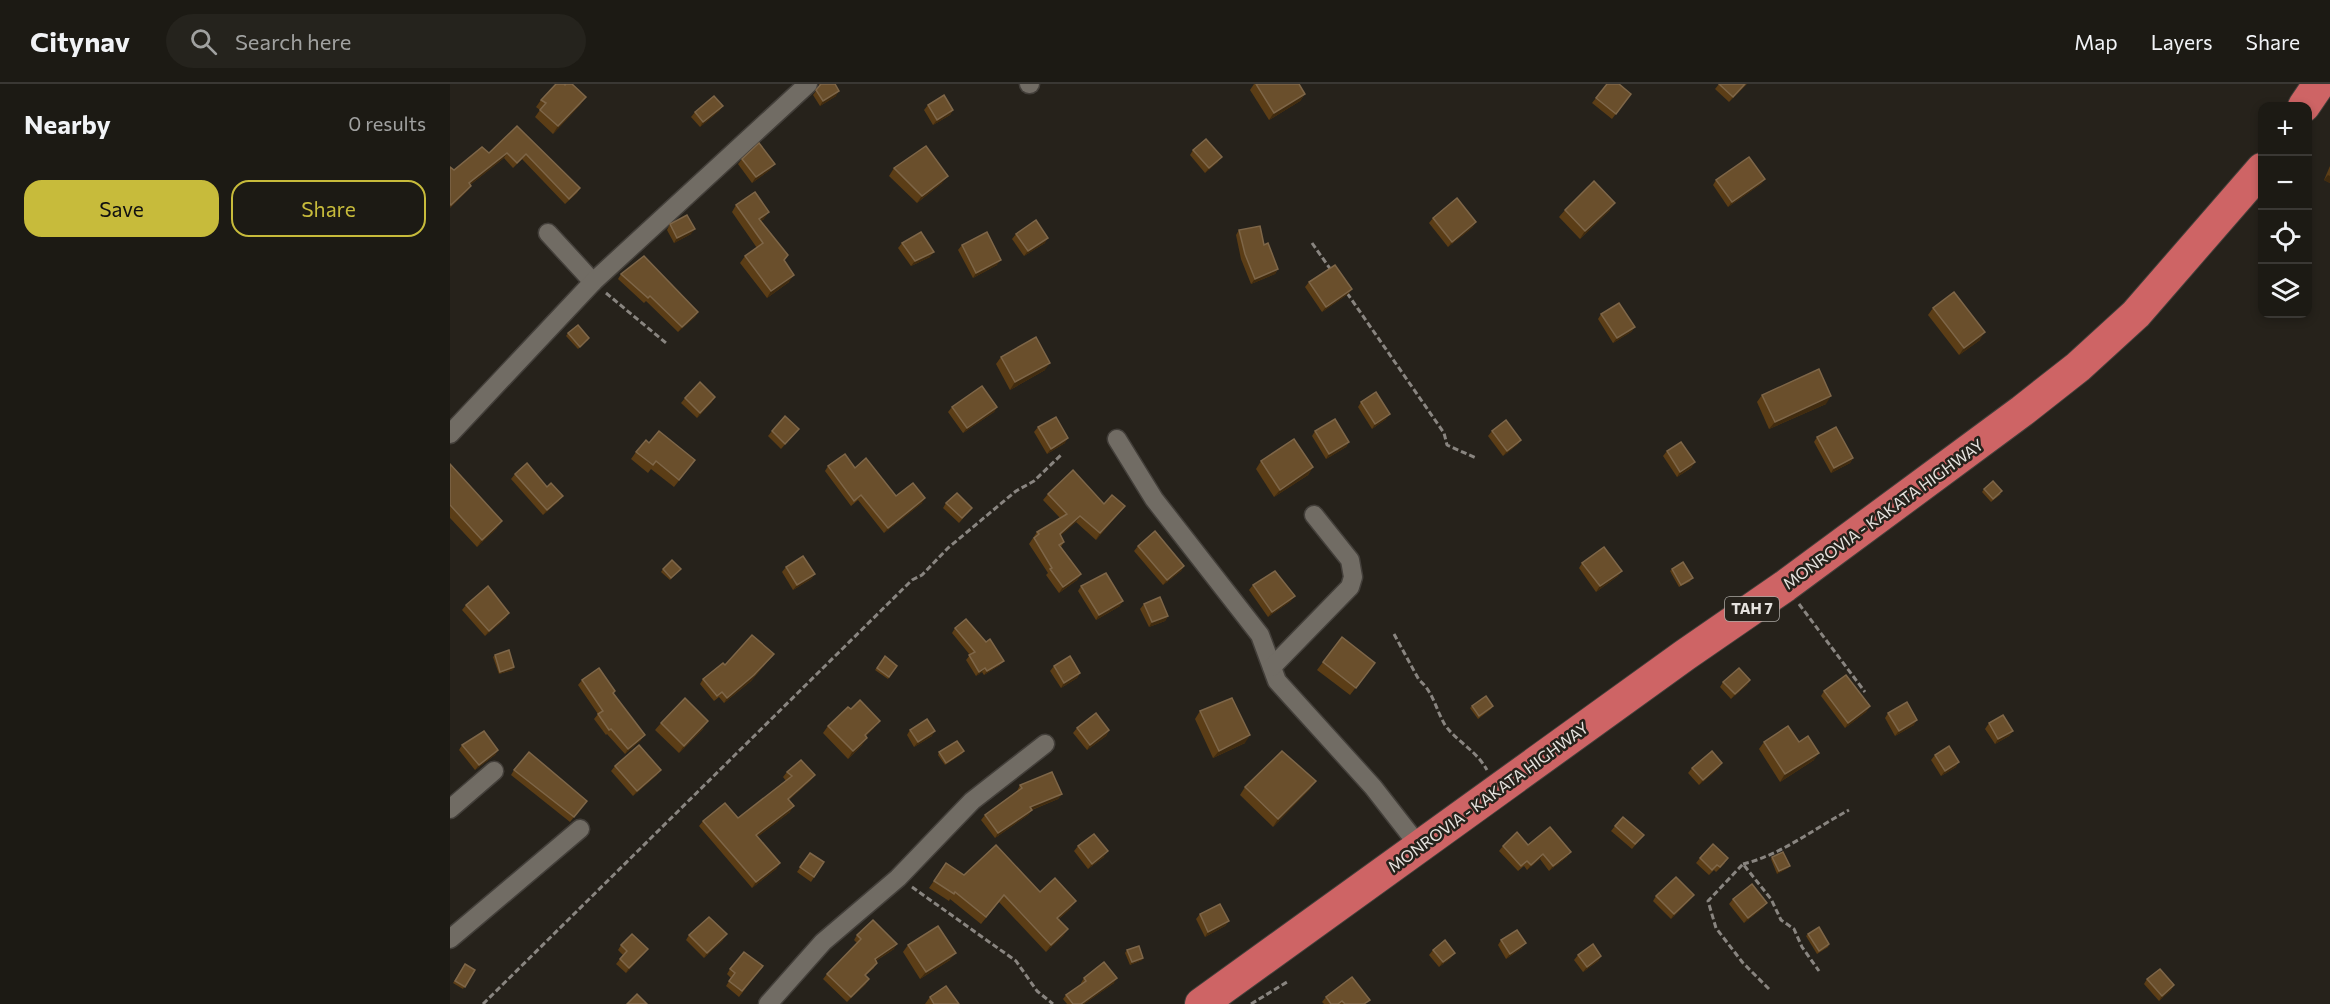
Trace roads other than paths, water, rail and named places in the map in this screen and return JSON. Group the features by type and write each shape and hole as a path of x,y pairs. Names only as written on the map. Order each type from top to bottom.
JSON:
{"highway":[{"path":"2307,102 2319,84"},
{"name":"MONROVIA - KAKATA HIGHWAY","path":"1201,1004 1785,586 2022,411 2078,367 2136,314 2258,174"}],"street":[{"path":"450,434 593,282 808,84"},
{"path":"548,233 593,282"},
{"path":"1117,439 1154,499 1260,635 1277,681 1373,787 1419,846"},
{"path":"1272,667 1350,587 1353,577 1350,560 1314,514"},
{"path":"768,1004 823,942 898,878 972,801 1046,744"},
{"path":"450,809 494,771"},
{"path":"452,932 580,829"}]}
